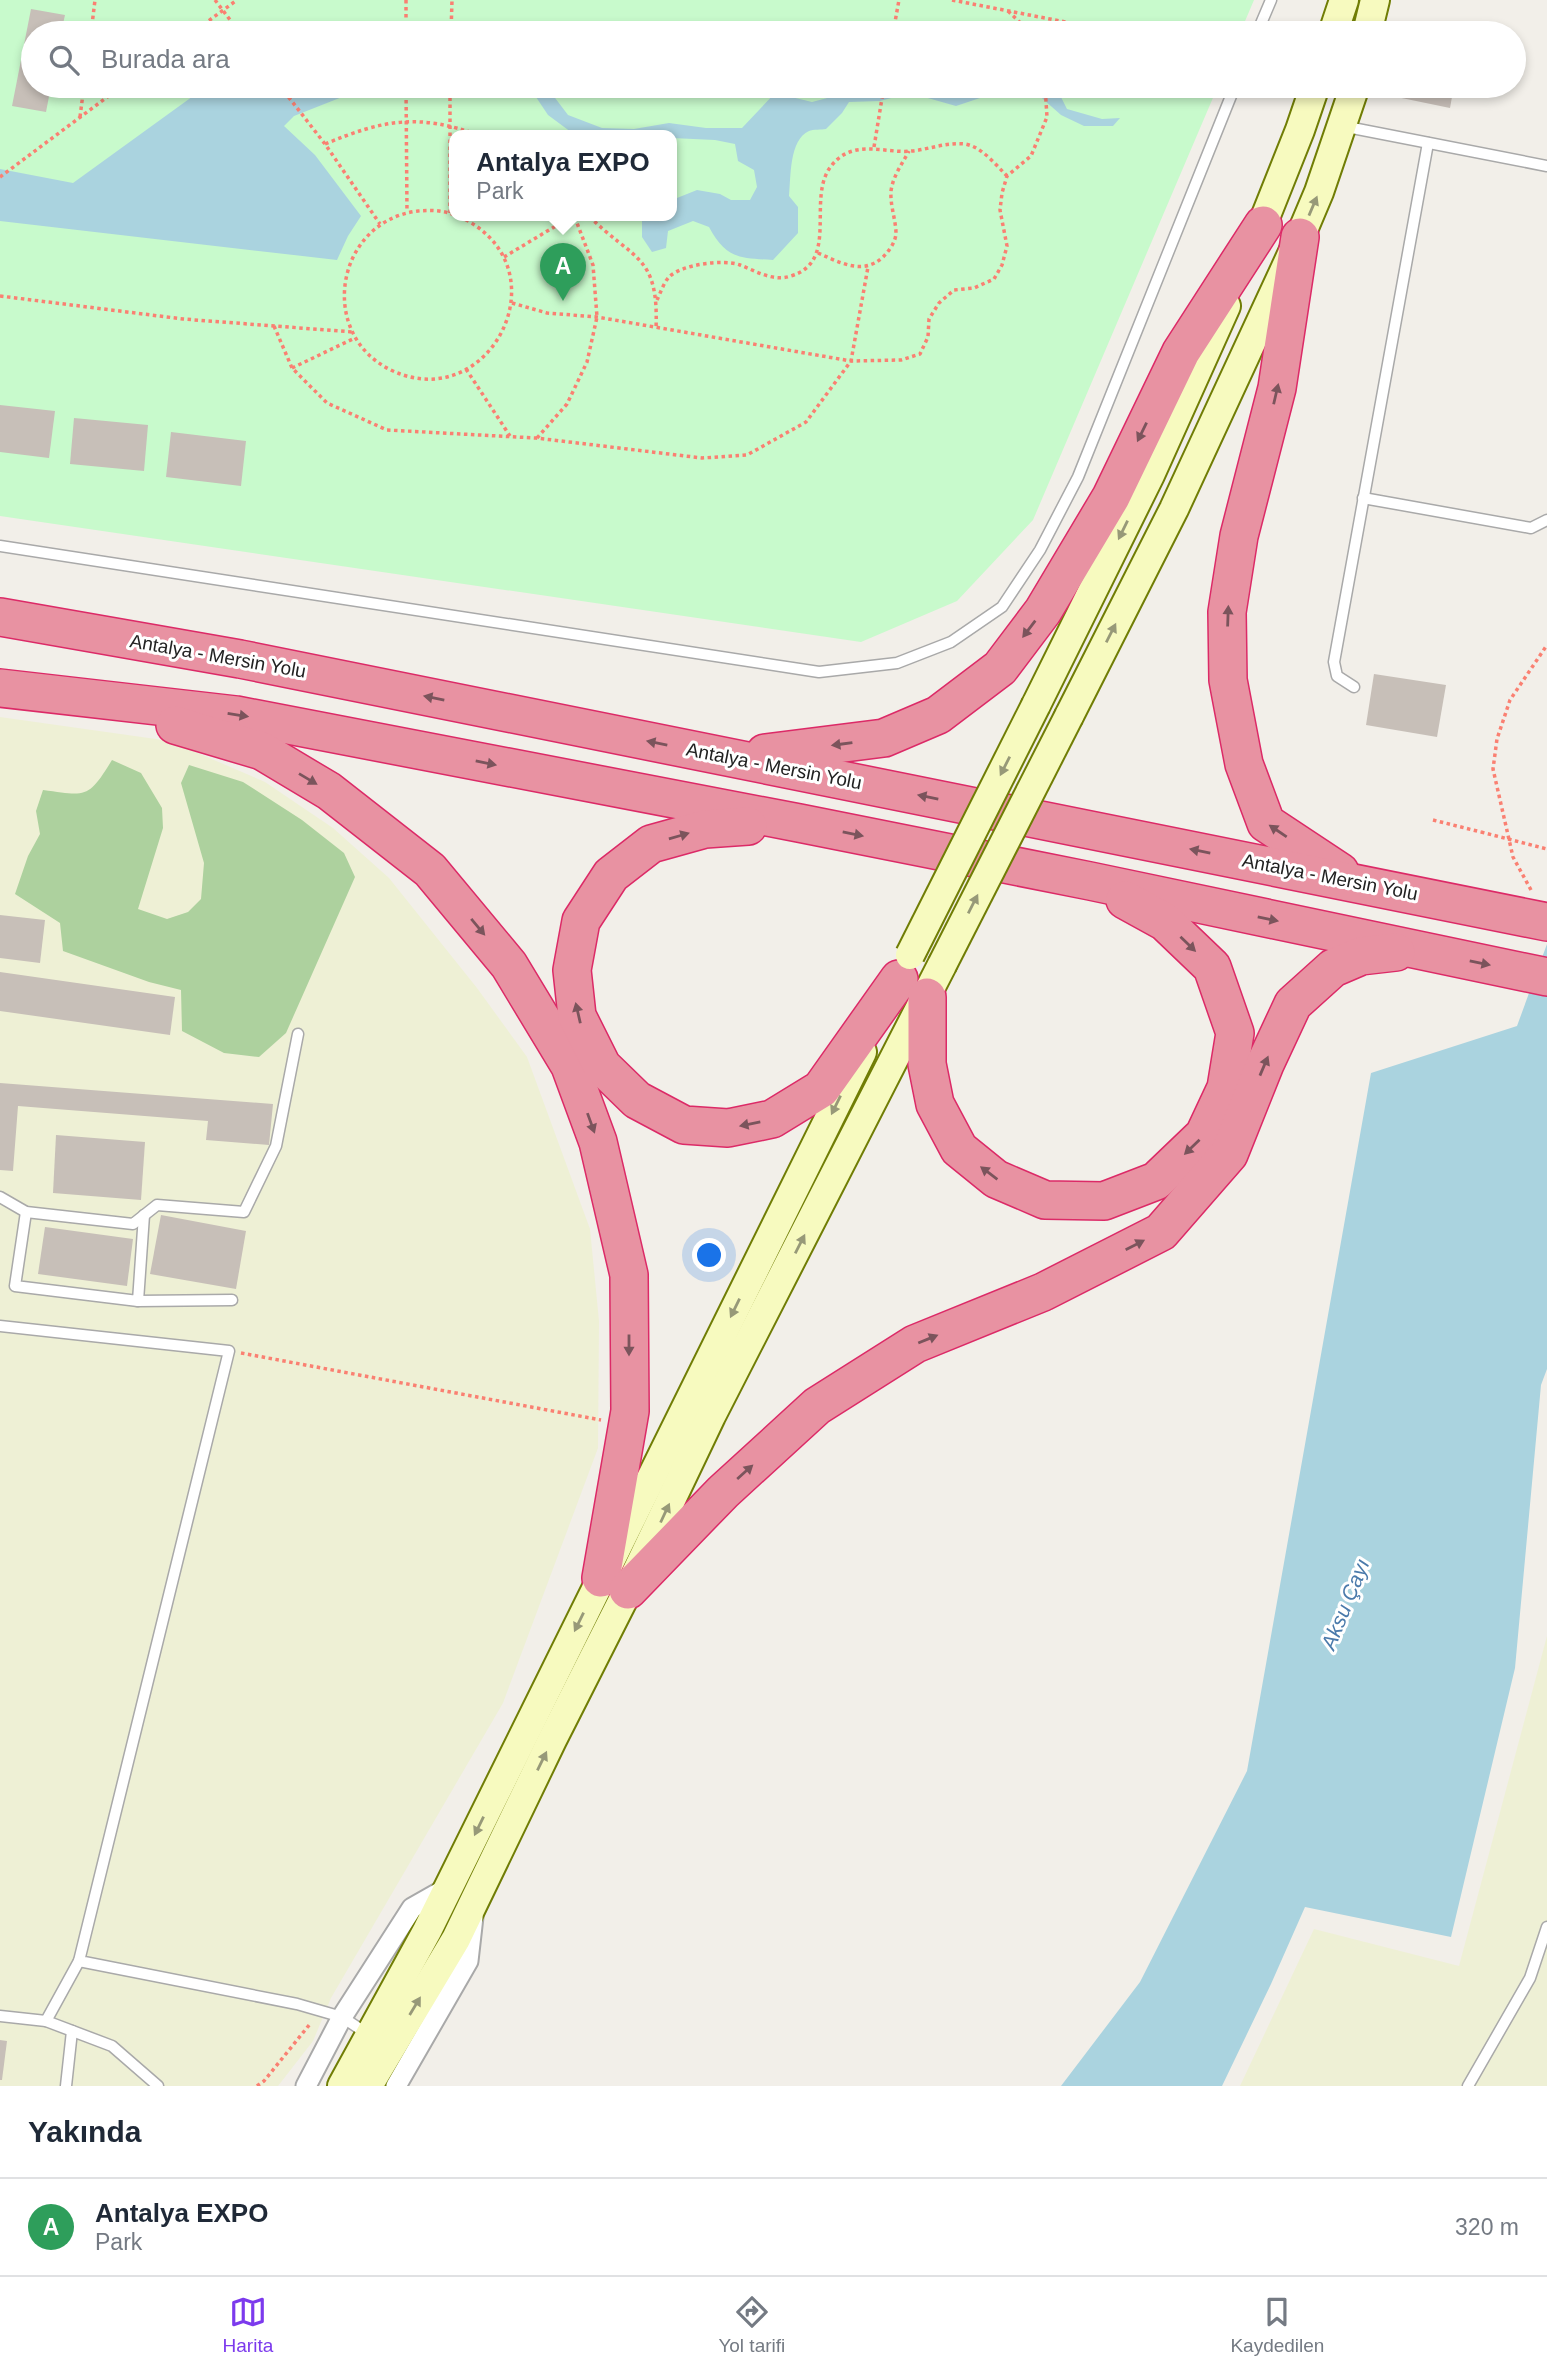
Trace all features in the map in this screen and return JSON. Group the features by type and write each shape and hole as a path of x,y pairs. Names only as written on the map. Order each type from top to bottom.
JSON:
{"highway":[{"path":"728,757 884,738 938,715 1000,668 1043,611 1111,497 1181,352 1263,225"},
{"path":"1300,237 1277,388 1239,536 1227,612 1228,680 1244,764 1266,823 1355,883"},
{"name":"Antalya - Mersin Yolu","path":"0,617 240,659 1355,883 1435,898 1541,908"},
{"path":"0,688 236,715 1090,881 1547,977"},
{"path":"59,693 262,751 318,785 430,870 509,965 570,1066 598,1142 629,1275 629,1411 614,1584"},
{"path":"799,823 705,829 651,844 611,875 581,921 572,970 577,1016 602,1066 637,1100 684,1125 728,1128 772,1119 821,1089 919,974"},
{"path":"919,974 927,1064 934,1104 959,1149 968,1157 996,1179 1045,1200 1104,1201 1156,1181 1204,1135 1226,1088 1235,1033 1212,967 1165,922 1090,881"},
{"path":"614,1584 723,1492 817,1406 915,1344 1043,1292 1161,1232 1229,1154 1265,1064 1293,1004 1333,968 1361,956 1414,949"}],"main road":[{"path":"1338,21 1344,0"},
{"path":"1370,21 1375,0"},
{"path":"342,2086 390,2049 450,1886 614,1584 711,1416 919,974 1036,705 1150,475 1263,225 1311,98"},
{"path":"919,974 1069,716 1174,509 1300,237 1319,192 1351,98"},
{"path":"368,2086 456,1939 552,1740 614,1584"}],"street":[{"path":"306,2086 342,2018 412,1908 450,1886"},
{"path":"390,2049 396,2086"}],"lane":[{"path":"1262,21 1270,0"},
{"path":"0,546 819,672 897,663 951,642 1002,607 1040,550 1078,477 1230,98"},
{"path":"1342,126 1547,166"},
{"path":"1354,687 1337,677 1334,662 1427,143"},
{"path":"1363,498 1531,528 1547,520"},
{"path":"0,1198 26,1212 133,1224 157,1205 244,1212 276,1146 298,1034"},
{"path":"26,1212 15,1286 138,1301 232,1300"},
{"path":"138,1301 144,1216"},
{"path":"0,1326 229,1351 79,1961 46,2021"},
{"path":"1468,2086 1530,1978 1547,1927"},
{"path":"79,1961 297,2004 342,2018 390,2049"},
{"path":"0,2016 46,2021 112,2046 158,2086"},
{"path":"66,2086 72,2031"}],"path":[{"path":"92,21 95,0"},
{"path":"215,0 231,21"},
{"path":"208,21 237,0"},
{"path":"405,0 406,21"},
{"path":"451,21 452,0"},
{"path":"895,21 898,0"},
{"path":"952,0 977,2 1064,21"},
{"path":"1007,9 1019,21"},
{"path":"80,117 82,98"},
{"path":"0,177 106,98"},
{"path":"289,98 380,224"},
{"path":"406,98 407,212"},
{"path":"449,130 450,98"},
{"path":"874,148 882,98"},
{"path":"512,303 547,313 597,317 851,361 901,360 920,354 928,337 929,319 939,303 954,290 974,288 994,279 1002,265 1007,247 1000,210 1002,193 1007,176 1031,156 1047,117 1046,98"},
{"path":"324,145 364,128 406,121 449,124 465,130"},
{"path":"657,300 668,277 686,267 712,263 738,264 777,278 792,276 809,265 818,253 821,237 820,192 824,175 834,162 854,151 874,148 909,151 943,145 966,145 977,149 1007,176"},
{"path":"818,253 855,267 867,267 879,261 889,251 896,238 891,190 896,173 909,151"},
{"path":"449,213 429,210 407,212 380,224 361,242 348,264 343,290 345,315 355,338 372,358 393,371 417,378 442,377 466,369 488,353 504,330 512,303 511,280 504,257 490,237 470,221"},
{"path":"504,257 564,221"},
{"path":"536,438 566,404 582,373 597,317 593,265 576,221"},
{"path":"595,221 642,262 652,277 657,300 656,329"},
{"path":"274,326 292,368 327,403 387,430 536,438 702,458 747,455 806,422 851,361 867,267"},
{"path":"0,296 183,319 353,332"},
{"path":"292,368 355,338"},
{"path":"466,369 510,436"},
{"path":"1541,908 1513,857 1493,769 1497,739 1510,700 1547,645"},
{"path":"1433,820 1547,849"},
{"path":"229,1351 586,1417 627,1428"},
{"path":"257,2086 264,2081 320,2011"}],"green space":[{"path":"0,0 1254,0 1245,21 21,21 21,98 1213,98 1033,520 957,601 861,642 0,516"},
{"path":"0,717 170,741 265,782 333,828 389,878 477,988 527,1057 590,1229 599,1321 598,1448 503,1703 331,1998 313,2041 278,2086 0,2086"},
{"path":"112,760 141,773 162,808 163,828 138,909 167,919 188,912 201,899 204,863 181,783 189,765 243,782 302,820 344,853 355,877 286,1033 259,1057 224,1053 182,1031 181,990 149,982 63,951 60,923 15,894 28,856 40,834 36,811 43,790 85,792 97,782"},
{"path":"1547,1636 1547,2086 1240,2086 1314,1929 1459,1966"}],"water":[{"path":"190,98 340,98 294,116 284,126 315,155 361,216 337,260 0,221 0,169 73,183"},
{"path":"537,98 555,98 568,115 602,128 634,129 669,123 706,128 742,128 770,98 796,98 812,102 827,98 891,98 849,102 826,129 809,131 802,136 792,160 789,196 798,207 798,233 773,260 735,255 715,238 709,227 693,221 668,231 666,248 652,252 642,237 642,221 677,221 677,198 697,190 720,194 731,200 750,200 757,187 754,170 738,161 735,144 677,138 677,130 568,130 548,115"},
{"path":"928,98 980,98 956,106"},
{"path":"1042,98 1062,98 1067,109 1102,119 1120,118 1113,126 1084,126 1061,115"},
{"name":"Aksu Çayı","path":"1547,944 1547,1369 1541,1385 1515,1668 1451,1937 1305,1907 1222,2086 1061,2086 1140,1982 1247,1771 1371,1073 1517,1026"}],"building":[{"path":"31,9 65,15 64,21 29,21"},
{"path":"21,60 21,98 49,98 46,112 12,106"},
{"path":"1402,98 1452,98 1450,108"},
{"path":"0,405 55,411 49,458 0,452"},
{"path":"74,418 148,425 144,471 70,464"},
{"path":"171,432 246,441 241,486 166,477"},
{"path":"1374,674 1446,685 1437,737 1366,725"},
{"path":"0,915 45,920 40,963 0,958"},
{"path":"0,972 175,997 170,1035 0,1011"},
{"path":"0,1083 273,1104 269,1145 206,1140 208,1121 18,1106 13,1171 0,1170"},
{"path":"56,1135 145,1142 141,1200 53,1193"},
{"path":"161,1215 246,1231 236,1289 150,1274"},
{"path":"45,1227 133,1239 127,1286 38,1274"},
{"path":"0,2040 7,2041 2,2080 0,2080"}],"place":[{"name":"Antalya EXPO","path":"563,301"}]}
